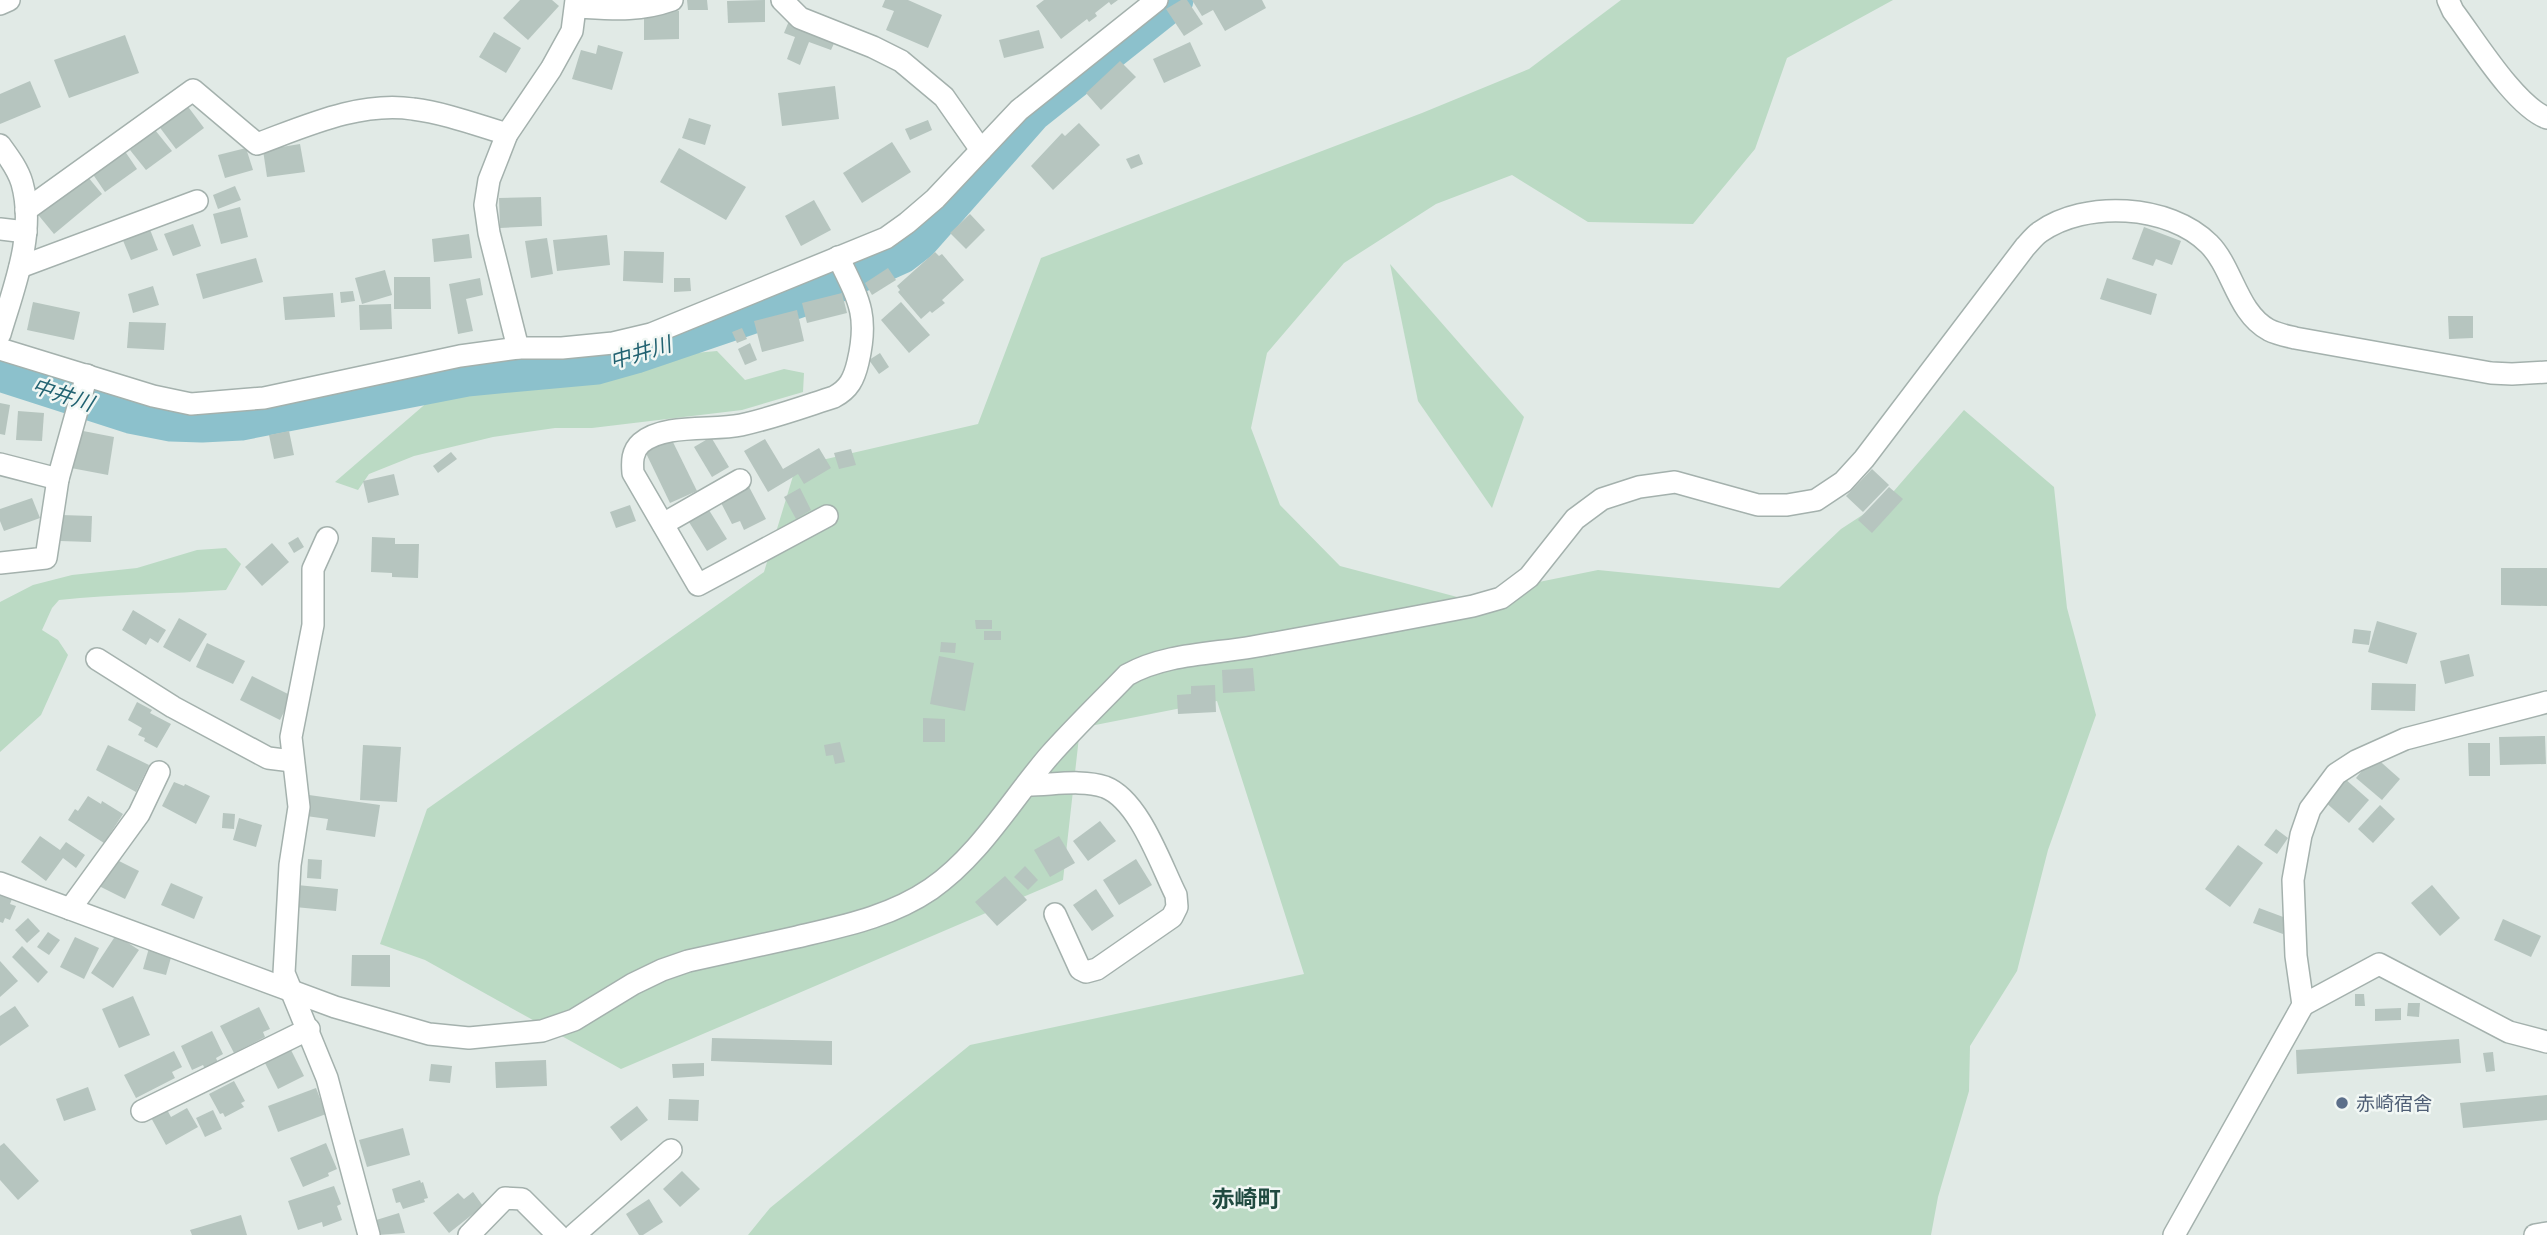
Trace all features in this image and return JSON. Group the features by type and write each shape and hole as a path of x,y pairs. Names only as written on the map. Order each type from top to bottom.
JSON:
{"street":[{"path":"0,4 9,0"},
{"path":"518,348 489,233 485,205 489,180 507,134 551,69 572,31 576,3 622,10 645,8 672,0"},
{"path":"782,0 800,18 901,61 944,97 981,150"},
{"path":"0,349 86,380 191,404 264,398 460,356 518,348 562,348 613,343 651,334 840,262 886,238 935,199 1019,110 1157,0"},
{"path":"2448,0 2453,11 2520,99 2537,114 2547,118"},
{"path":"26,210 193,90 257,144 342,115 382,108 413,108 507,134"},
{"path":"0,145 22,183 26,210 26,232 20,267 0,334"},
{"path":"20,267 197,201"},
{"path":"0,883 335,1007 429,1034 469,1038 542,1031 574,1020 633,984 662,970 688,961 859,922 930,890 954,870 1028,785 1049,756 1127,675 1142,666 1162,660 1251,647 1473,606 1500,598 1529,577 1575,519 1602,499 1639,487 1675,482 1758,505 1787,505 1815,500 1843,482 1864,459 2025,247 2039,232 2062,221 2091,213 2118,210 2173,220 2194,230 2211,245 2252,317 2270,330 2295,338 2491,373 2547,372"},
{"path":"0,229 26,232"},
{"path":"827,516 698,585 633,473 634,454 641,443 666,432 738,425 770,418 844,392 856,372 864,337 864,323 854,291 840,262"},
{"path":"0,563 46,558 58,479 86,380"},
{"path":"0,464 58,479"},
{"path":"663,524 740,480"},
{"path":"327,538 313,569 313,625 291,737 299,807 290,866 284,972 327,1078 369,1235"},
{"path":"97,659 173,707 268,758 292,761"},
{"path":"2304,1005 2296,956 2293,880 2301,835 2311,809 2336,774 2356,761 2405,739 2547,702"},
{"path":"70,909 139,814 159,772"},
{"path":"1028,785 1086,784 1104,786 1118,794 1135,813 1176,895 1177,907 1172,917 1097,969 1086,972 1080,969 1055,914"},
{"path":"2174,1235 2304,1005 2379,964 2509,1032 2547,1042"},
{"path":"142,1111 309,1030"},
{"path":"574,1235 671,1150"},
{"path":"469,1235 505,1198 522,1199 558,1235"},
{"path":"2535,1235 2547,1233"}],"green space":[{"path":"1621,0 1893,0 1787,58 1755,149 1693,224 1588,222 1512,175 1436,204 1344,263 1267,353 1251,428 1280,505 1340,566 1461,598 1598,570 1779,588 1841,529 1887,499 1964,410 2054,487 2067,608 2096,715 2048,850 2017,971 1970,1046 1969,1091 1938,1197 1931,1235 748,1235 770,1208 970,1045 1304,974 1217,701 1080,728 1063,880 621,1069 425,960 380,944 427,809 764,572 796,466 978,424 1041,258 1422,113 1529,69"},
{"path":"1390,264 1524,417 1492,508 1418,401"},
{"path":"717,351 745,380 784,369 804,373 803,392 742,410 592,428 555,428 493,437 414,456 369,474 358,490 335,482 437,394 534,379 642,369 684,354"},
{"path":"226,548 241,564 226,590 59,600 52,608 42,630 58,640 68,655 41,715 0,752 0,602 33,585 72,575 137,568 197,550"}],"building":[{"path":"520,0 552,0 559,6 528,40 503,18"},
{"path":"687,0 707,0 708,10 688,10"},
{"path":"765,0 765,22 728,23 727,1"},
{"path":"885,0 908,0 942,15 928,48 886,30 894,11 882,7"},
{"path":"1044,0 1118,0 1111,5 1109,2 1095,13 1097,16 1089,22 1087,19 1061,39 1036,6"},
{"path":"1181,0 1187,0 1203,24 1184,36 1166,9"},
{"path":"1192,0 1262,0 1266,8 1225,31 1213,10 1202,16"},
{"path":"679,11 679,39 644,40 644,12"},
{"path":"789,21 836,39 831,50 809,42 800,65 787,59 795,37 784,33"},
{"path":"1039,30 1044,48 1004,58 999,40"},
{"path":"494,32 521,48 506,73 479,57"},
{"path":"125,35 139,73 69,98 54,60"},
{"path":"1190,42 1201,66 1164,83 1153,59"},
{"path":"598,45 623,52 612,90 572,79 581,50 596,54"},
{"path":"1120,61 1136,77 1101,110 1086,93"},
{"path":"30,81 41,107 0,124 0,94"},
{"path":"835,86 839,119 782,126 778,93"},
{"path":"186,104 204,128 176,149 158,125"},
{"path":"689,118 711,125 705,145 682,138"},
{"path":"928,120 932,130 910,140 905,129"},
{"path":"1079,123 1100,145 1053,190 1031,166 1062,133 1065,136"},
{"path":"155,130 172,151 146,170 130,150"},
{"path":"892,142 911,172 862,203 843,173"},
{"path":"300,144 305,172 267,177 263,150"},
{"path":"122,147 137,169 105,192 90,170"},
{"path":"246,148 253,170 225,178 218,155"},
{"path":"679,148 746,187 726,220 660,182"},
{"path":"1139,154 1143,164 1131,169 1126,159"},
{"path":"83,171 102,194 54,234 35,211"},
{"path":"235,186 241,200 218,209 213,195"},
{"path":"541,197 542,226 500,228 499,198"},
{"path":"814,200 831,230 801,246 785,216"},
{"path":"240,207 248,237 221,244 213,214"},
{"path":"970,214 985,230 966,249 950,233"},
{"path":"193,224 201,246 173,256 164,234"},
{"path":"149,227 158,250 131,260 122,238"},
{"path":"2144,227 2181,241 2172,265 2156,259 2153,266 2132,259"},
{"path":"469,234 472,258 434,262 432,239"},
{"path":"607,235 610,265 557,271 553,240"},
{"path":"547,238 553,274 531,278 525,241"},
{"path":"624,251 664,252 663,283 623,281"},
{"path":"935,252 939,256 942,254 964,280 942,300 945,303 921,319 898,292 900,290 897,286"},
{"path":"256,258 263,282 203,299 196,274"},
{"path":"888,268 896,280 872,295 865,283"},
{"path":"385,270 392,295 362,304 355,278"},
{"path":"394,277 430,277 431,309 394,309"},
{"path":"480,278 483,295 466,299 473,331 458,334 449,284"},
{"path":"674,278 690,278 691,291 674,292"},
{"path":"2107,278 2157,294 2151,315 2100,299"},
{"path":"153,286 159,305 133,313 128,294"},
{"path":"353,291 355,301 341,303 340,292"},
{"path":"333,293 335,317 285,320 283,297"},
{"path":"842,293 847,313 807,323 802,303"},
{"path":"33,302 80,312 74,340 27,330"},
{"path":"901,302 930,335 909,353 881,320"},
{"path":"391,304 392,329 360,330 359,305"},
{"path":"797,310 804,341 762,352 754,321"},
{"path":"2448,316 2473,316 2473,338 2449,339"},
{"path":"129,322 166,323 164,350 127,348"},
{"path":"742,328 747,339 737,343 732,332"},
{"path":"750,343 757,360 745,365 738,349"},
{"path":"880,353 889,367 879,374 869,360"},
{"path":"0,403 10,405 5,435 0,434"},
{"path":"18,411 44,413 42,441 16,440"},
{"path":"78,430 114,437 108,475 71,468"},
{"path":"289,431 294,455 274,459 269,435"},
{"path":"670,436 697,491 670,503 644,449"},
{"path":"711,437 729,467 712,477 694,447"},
{"path":"765,439 783,469 819,448 831,468 804,484 798,474 768,492 744,451"},
{"path":"851,449 856,465 839,469 834,453"},
{"path":"451,452 457,459 438,473 433,466"},
{"path":"1872,469 1889,485 1863,512 1846,496"},
{"path":"394,474 399,495 368,503 363,481"},
{"path":"747,483 766,519 744,530 740,521 732,524 718,497"},
{"path":"1889,487 1903,499 1872,533 1858,520"},
{"path":"800,488 811,510 796,519 784,497"},
{"path":"32,498 40,518 4,531 0,521 0,509"},
{"path":"704,502 727,539 707,551 684,514"},
{"path":"630,505 636,521 616,528 610,512"},
{"path":"61,515 92,516 91,542 60,541"},
{"path":"298,537 304,547 294,553 288,543"},
{"path":"372,537 395,538 395,544 419,544 418,578 392,577 392,573 371,572"},
{"path":"272,543 289,562 262,586 245,567"},
{"path":"2501,568 2547,568 2547,606 2501,605"},
{"path":"133,610 166,630 158,643 150,638 146,645 122,630"},
{"path":"179,618 207,634 190,662 163,647"},
{"path":"975,620 992,620 992,629 976,629"},
{"path":"2377,621 2417,633 2407,664 2368,652"},
{"path":"2354,629 2371,631 2369,645 2352,643"},
{"path":"984,631 1001,631 1001,640 984,640"},
{"path":"941,642 956,643 955,653 940,652"},
{"path":"207,643 245,661 233,684 196,667"},
{"path":"2469,654 2474,676 2445,684 2440,661"},
{"path":"939,656 974,663 965,711 930,704"},
{"path":"1253,668 1255,691 1223,693 1222,670"},
{"path":"252,676 292,696 280,720 240,700"},
{"path":"2372,683 2416,684 2415,711 2371,710"},
{"path":"1215,685 1216,712 1178,714 1177,695 1191,694 1191,686"},
{"path":"137,702 152,710 150,713 171,724 157,748 144,741 145,738 138,735 142,728 128,720"},
{"path":"923,718 945,719 945,742 923,742"},
{"path":"2545,736 2546,764 2500,765 2499,737"},
{"path":"840,742 845,762 835,764 833,755 826,756 824,745"},
{"path":"2468,743 2490,743 2490,776 2469,776"},
{"path":"108,745 149,765 136,792 96,770"},
{"path":"363,745 401,747 397,802 360,800"},
{"path":"2374,756 2400,779 2382,800 2356,778"},
{"path":"2344,778 2369,800 2349,823 2324,801"},
{"path":"174,782 184,786 185,784 210,796 196,824 162,806"},
{"path":"309,795 380,805 375,837 326,830 328,819 306,816"},
{"path":"88,796 123,814 104,843 68,820"},
{"path":"2380,805 2395,819 2373,843 2358,829"},
{"path":"223,813 235,814 234,829 222,828"},
{"path":"239,818 262,825 256,847 233,840"},
{"path":"1100,821 1116,841 1088,861 1073,841"},
{"path":"2276,829 2288,838 2277,854 2264,845"},
{"path":"40,836 60,850 66,842 85,855 76,868 63,858 46,881 21,862"},
{"path":"1059,836 1075,863 1050,877 1034,850"},
{"path":"2238,845 2263,863 2230,907 2205,889"},
{"path":"113,858 139,871 125,899 99,886"},
{"path":"308,859 322,860 321,879 307,878"},
{"path":"1136,859 1152,885 1119,905 1103,880"},
{"path":"1025,866 1038,880 1028,890 1014,877"},
{"path":"1005,876 1027,900 997,926 975,902"},
{"path":"171,883 203,897 194,919 161,905"},
{"path":"297,885 338,889 336,911 295,907"},
{"path":"2432,885 2460,918 2440,936 2411,903"},
{"path":"1096,889 1114,916 1092,931 1073,905"},
{"path":"0,894 12,899 10,904 16,906 10,920 5,918 3,923 0,922"},
{"path":"2259,908 2289,919 2283,934 2253,923"},
{"path":"28,918 40,931 27,943 15,930"},
{"path":"2503,919 2541,936 2531,957 2494,940"},
{"path":"48,932 60,940 49,955 37,947"},
{"path":"116,935 139,950 113,988 91,973"},
{"path":"75,937 99,948 84,979 60,967"},
{"path":"22,946 48,972 38,983 12,957"},
{"path":"149,948 172,954 166,975 143,969"},
{"path":"352,955 390,955 390,987 351,986"},
{"path":"0,961 18,981 0,997"},
{"path":"2355,994 2364,994 2365,1006 2355,1006"},
{"path":"133,996 150,1035 119,1048 102,1009"},
{"path":"2408,1003 2420,1003 2419,1017 2407,1016"},
{"path":"15,1006 29,1026 0,1046 0,1016"},
{"path":"259,1007 270,1029 263,1032 265,1037 234,1053 220,1026"},
{"path":"2401,1008 2401,1020 2375,1021 2375,1009"},
{"path":"212,1031 223,1054 216,1058 218,1063 205,1069 203,1065 192,1070 181,1046"},
{"path":"712,1038 832,1041 832,1065 711,1061"},
{"path":"2459,1039 2461,1063 2297,1074 2296,1050"},
{"path":"290,1048 304,1076 278,1089 264,1061"},
{"path":"174,1051 182,1067 172,1072 175,1078 136,1098 124,1075"},
{"path":"2493,1052 2495,1071 2486,1072 2483,1053"},
{"path":"546,1060 547,1086 496,1088 495,1062"},
{"path":"704,1063 704,1076 673,1078 672,1064"},
{"path":"431,1064 452,1066 450,1083 429,1081"},
{"path":"234,1081 245,1101 241,1103 244,1107 225,1117 223,1113 220,1114 209,1094"},
{"path":"88,1087 96,1110 64,1121 56,1099"},
{"path":"316,1088 326,1114 278,1132 268,1106"},
{"path":"2547,1095 2547,1120 2463,1128 2460,1103"},
{"path":"669,1099 699,1100 698,1121 668,1120"},
{"path":"165,1106 171,1117 187,1108 198,1127 166,1145 149,1114"},
{"path":"637,1106 648,1120 621,1141 610,1127"},
{"path":"213,1110 222,1129 205,1137 196,1118"},
{"path":"403,1128 410,1155 367,1167 359,1140"},
{"path":"4,1143 39,1181 18,1200 0,1180 0,1146"},
{"path":"326,1143 337,1169 328,1173 329,1176 303,1187 290,1158"},
{"path":"682,1171 700,1189 680,1207 663,1189"},
{"path":"420,1180 428,1198 424,1199 425,1202 403,1209 400,1202 396,1203 392,1189"},
{"path":"334,1186 341,1204 337,1206 342,1220 323,1227 322,1222 298,1230 288,1201"},
{"path":"473,1192 483,1206 449,1233 433,1213 458,1193 464,1199"},
{"path":"649,1199 663,1222 639,1235 626,1214"},
{"path":"399,1213 405,1233 378,1235 373,1221"},
{"path":"241,1215 247,1235 192,1235 190,1230"}],"waterway":[{"name":"中井川","path":"0,373 130,415 171,423 202,424 241,422 467,378 597,366 636,355 815,294 902,255 919,242 1033,113 1175,0"}],"place":[{"name":"赤崎宿舎","path":"2342,1103"}],"district":[{"name":"赤崎町","path":"1246,1198"}]}
